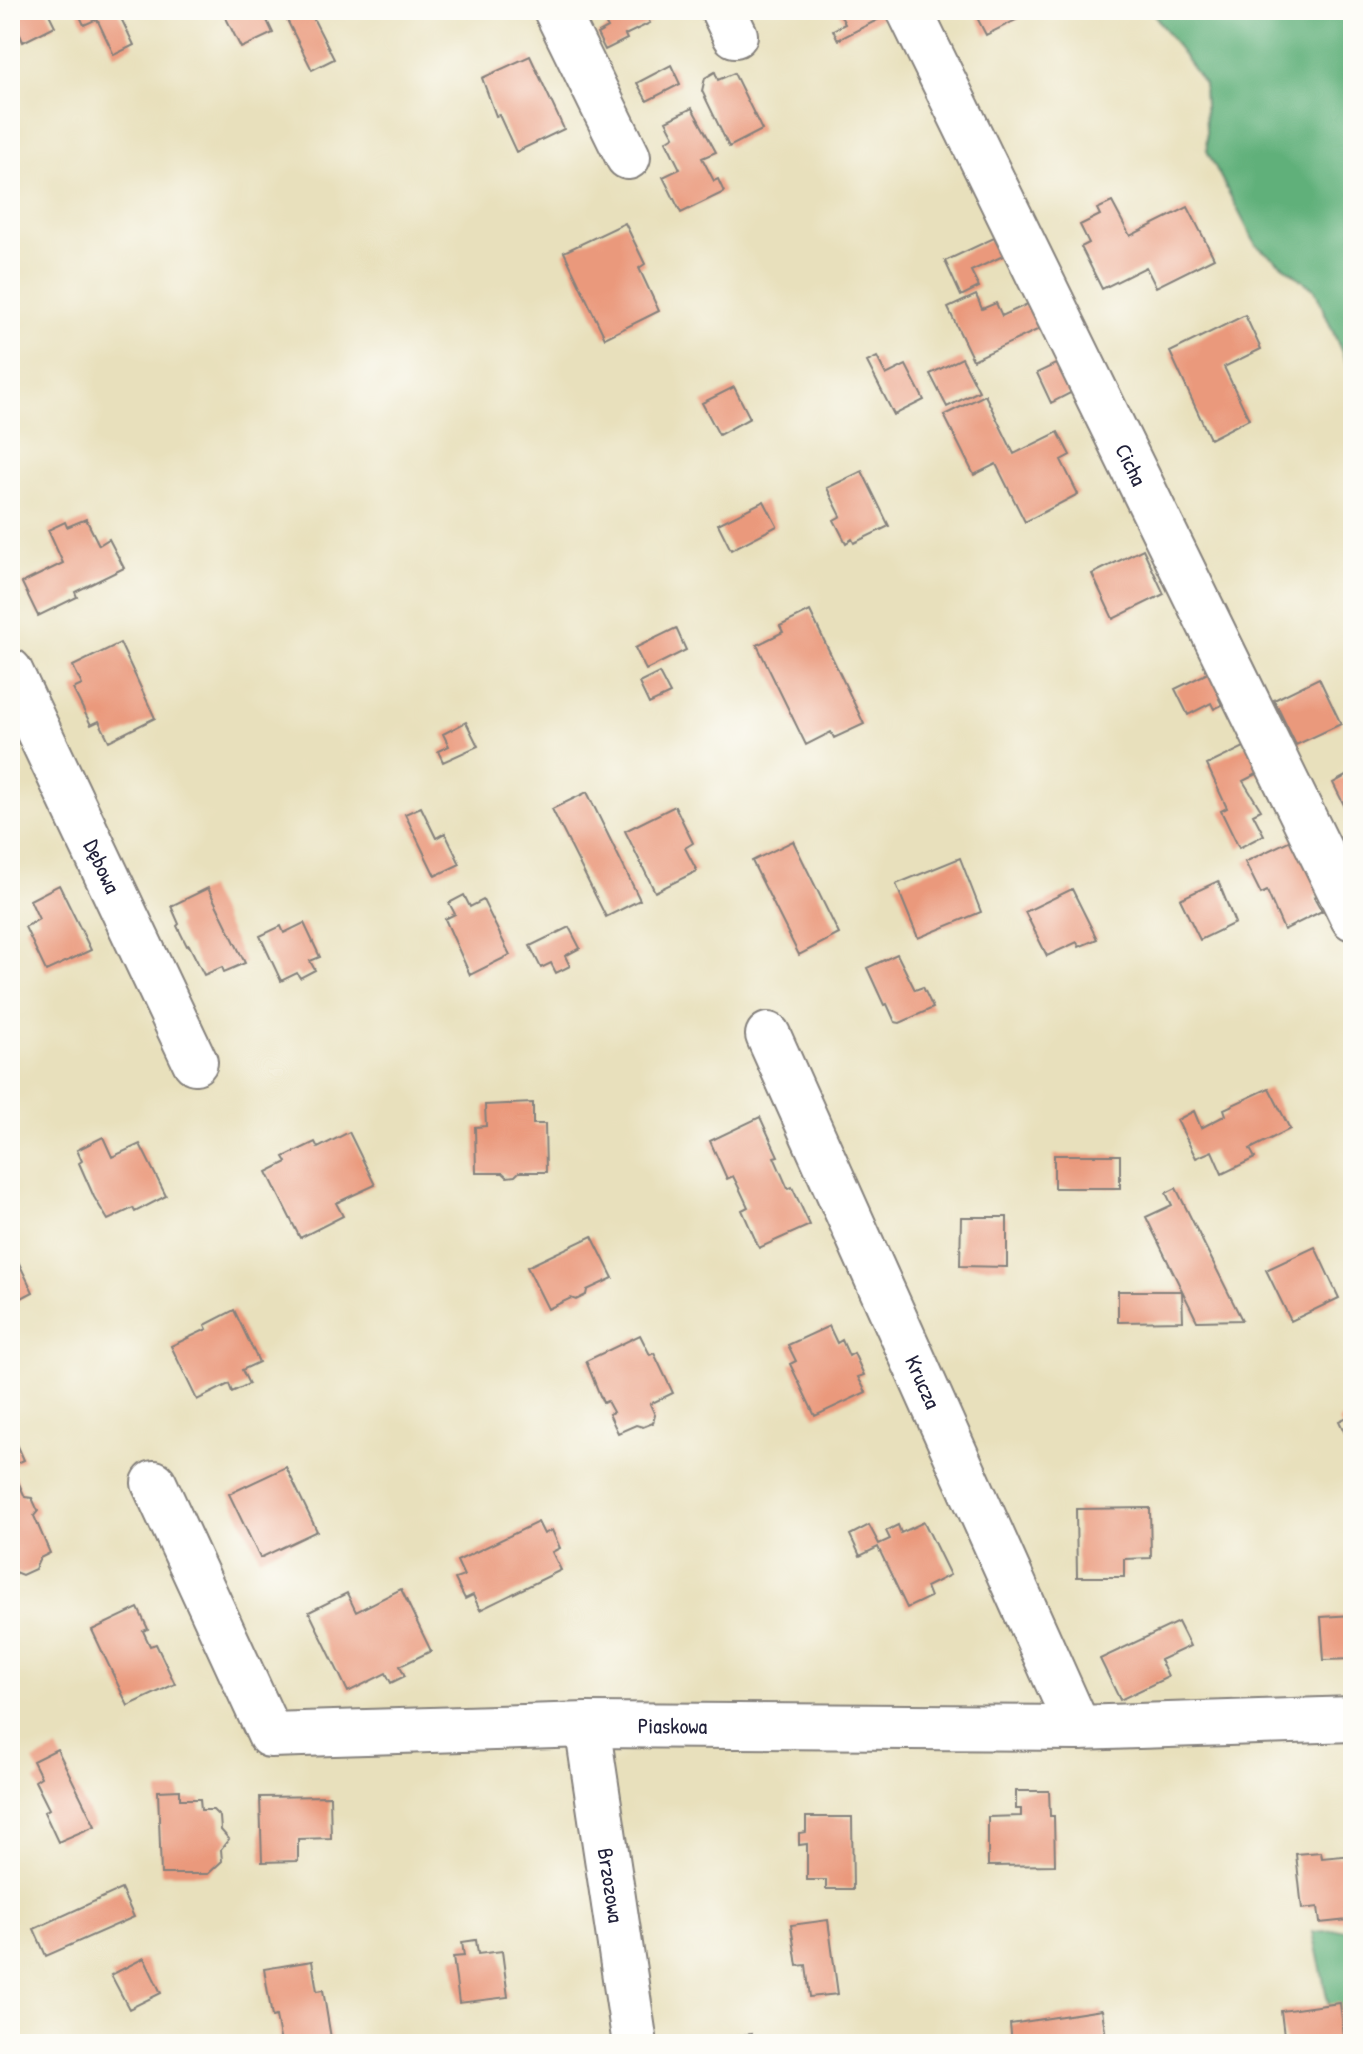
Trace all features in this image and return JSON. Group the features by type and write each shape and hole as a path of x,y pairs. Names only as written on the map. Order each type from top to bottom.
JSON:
{"street":[{"path":"556,10 628,157"},
{"name":"Cicha","path":"909,10 1353,918"},
{"name":"Dębowa","path":"10,671 195,1062"},
{"name":"Krucza","path":"768,1035 1078,1728"},
{"name":"Piaskowa","path":"154,1483 270,1735 587,1725 1078,1728 1353,1719"},
{"name":"Brzozowa","path":"587,1725 635,2044"}],"green space":[{"path":"1151,10 1353,10 1353,378 1315,290 1256,245 1207,151 1204,84"},
{"path":"1353,1929 1353,2044 1337,2044 1313,1932"}],"building":[{"path":"10,10 47,10 55,26 23,42"},
{"path":"77,10 117,10 134,45 114,55 97,19 84,25"},
{"path":"222,10 262,10 273,33 241,48"},
{"path":"282,10 309,10 334,59 312,70"},
{"path":"611,10 653,10 656,16 648,19 650,23 625,35 627,39 605,50 597,34 608,28 601,15"},
{"path":"838,10 897,10 838,40 833,30 845,24"},
{"path":"973,10 1036,10 986,35"},
{"path":"530,56 564,129 516,152 499,115 496,116 482,78"},
{"path":"671,65 680,84 647,101 637,83"},
{"path":"715,72 718,80 734,73 762,130 729,147 702,91 705,78"},
{"path":"692,108 716,152 702,158 714,181 718,179 724,192 681,213 663,177 680,169 666,141 674,136 666,121"},
{"path":"1112,202 1130,236 1188,207 1214,258 1156,287 1146,267 1102,289 1081,247 1089,243 1080,225 1100,215 1097,209"},
{"path":"625,223 645,264 639,268 659,311 605,338 564,252"},
{"path":"994,238 1003,256 971,271 979,287 961,296 945,261"},
{"path":"976,295 982,309 996,303 1002,316 1038,299 1050,324 973,360 948,308"},
{"path":"1245,315 1261,349 1224,367 1249,419 1210,439 1170,352"},
{"path":"877,357 886,375 906,365 924,400 894,415 867,362"},
{"path":"1070,357 1084,386 1051,403 1037,373"},
{"path":"962,358 979,391 947,407 930,374"},
{"path":"734,387 750,418 719,435 702,403"},
{"path":"985,395 1014,454 1058,432 1070,455 1061,460 1078,494 1025,522 996,464 974,475 944,415"},
{"path":"862,471 889,526 854,543 852,539 846,543 834,520 841,516 827,488"},
{"path":"764,501 777,526 731,550 718,524"},
{"path":"86,519 99,545 109,539 124,568 75,592 77,597 38,616 22,583 63,563 48,530 65,522 67,527"},
{"path":"1143,549 1164,594 1113,619 1092,574"},
{"path":"810,611 864,724 834,738 831,732 806,745 757,645 783,632 780,626"},
{"path":"676,628 686,650 646,670 635,648"},
{"path":"120,643 155,718 109,741 99,721 91,725 73,689 82,685 73,666"},
{"path":"1216,669 1229,694 1219,699 1222,705 1214,709 1211,703 1188,715 1175,689"},
{"path":"659,673 670,694 649,704 639,683"},
{"path":"1319,678 1341,724 1296,745 1274,700"},
{"path":"466,722 478,746 443,762 438,751 449,746 443,734"},
{"path":"1250,744 1263,771 1243,781 1261,810 1253,814 1264,835 1239,848 1221,811 1227,808 1207,765"},
{"path":"1353,772 1353,823 1333,783"},
{"path":"587,792 640,900 606,917 552,809"},
{"path":"675,806 693,843 685,848 697,871 655,892 625,831"},
{"path":"421,807 436,838 445,833 460,864 435,876 405,814"},
{"path":"1303,834 1325,892 1314,897 1322,911 1284,930 1267,891 1261,894 1245,862"},
{"path":"793,841 839,934 799,955 752,861"},
{"path":"960,858 981,912 918,938 896,884"},
{"path":"1218,881 1235,923 1200,940 1180,899"},
{"path":"59,885 91,950 46,971 25,927 39,919 30,900"},
{"path":"208,888 245,963 224,972 222,967 204,975 177,926 179,924 171,906"},
{"path":"1072,889 1097,939 1079,947 1077,942 1047,956 1025,912"},
{"path":"464,895 470,907 483,900 510,955 470,975 445,919 455,914 449,903"},
{"path":"304,923 320,957 310,961 315,970 300,978 297,973 281,981 260,936 281,926 284,933"},
{"path":"569,927 580,948 565,956 570,966 556,973 551,963 541,968 530,946"},
{"path":"897,954 915,990 923,987 933,1008 900,1023 895,1022 887,1004 884,1005 867,968"},
{"path":"1269,1088 1290,1129 1250,1149 1255,1158 1222,1174 1212,1151 1196,1158 1177,1120 1194,1111 1201,1128 1226,1115 1224,1109"},
{"path":"533,1103 533,1124 545,1124 546,1172 519,1172 507,1177 503,1173 476,1173 475,1127 486,1126 485,1105"},
{"path":"760,1117 778,1156 774,1157 788,1189 792,1187 810,1225 759,1248 742,1210 748,1207 733,1176 727,1179 710,1141"},
{"path":"349,1132 375,1185 336,1203 343,1216 300,1238 267,1172 287,1162 284,1157 315,1142 318,1148"},
{"path":"103,1137 112,1157 140,1144 166,1196 135,1212 133,1208 108,1220 94,1197 79,1163 82,1161 77,1150"},
{"path":"1054,1155 1120,1155 1120,1188 1054,1188"},
{"path":"1176,1188 1242,1320 1197,1321 1146,1217 1172,1205 1166,1193"},
{"path":"961,1217 1007,1217 1007,1267 960,1266"},
{"path":"592,1236 613,1278 587,1290 586,1295 576,1300 571,1298 548,1309 527,1267"},
{"path":"10,1245 33,1292 10,1304"},
{"path":"1315,1247 1339,1298 1291,1321 1266,1270"},
{"path":"1118,1291 1182,1291 1183,1321 1118,1322"},
{"path":"234,1310 259,1362 242,1370 249,1384 232,1392 229,1384 197,1400 171,1346 207,1329 205,1325"},
{"path":"829,1326 837,1343 842,1340 849,1356 854,1353 864,1375 858,1377 866,1392 815,1416 790,1364 796,1361 788,1345"},
{"path":"640,1335 650,1355 654,1353 673,1393 650,1404 655,1415 653,1423 643,1427 636,1425 618,1433 609,1414 613,1412 607,1401 603,1403 586,1361"},
{"path":"1353,1414 1353,1450 1339,1421"},
{"path":"10,1428 24,1460 11,1466 25,1497 32,1498 38,1511 34,1516 50,1553 40,1558 35,1569 22,1575 10,1570"},
{"path":"286,1467 317,1531 260,1558 229,1494"},
{"path":"1150,1508 1151,1558 1124,1559 1124,1577 1077,1577 1076,1509"},
{"path":"538,1522 544,1534 552,1530 560,1548 552,1552 561,1570 480,1610 473,1595 465,1599 455,1579 464,1576 457,1561"},
{"path":"924,1522 950,1575 926,1587 930,1597 907,1608 878,1547 860,1556 850,1535 869,1525 879,1544 890,1539 886,1531 898,1525 901,1533"},
{"path":"401,1589 431,1651 400,1666 405,1676 391,1683 386,1673 348,1692 309,1612 347,1593 356,1612"},
{"path":"138,1608 148,1629 143,1631 150,1646 156,1644 175,1684 128,1706 92,1630"},
{"path":"1353,1615 1353,1659 1324,1660 1321,1617"},
{"path":"1178,1622 1190,1646 1160,1660 1168,1677 1120,1700 1100,1659"},
{"path":"57,1749 95,1826 58,1842 44,1812 49,1809 35,1781 41,1777 33,1761"},
{"path":"180,1790 180,1799 200,1799 201,1810 213,1810 220,1817 221,1830 229,1839 221,1849 222,1861 208,1874 161,1874 158,1791"},
{"path":"1016,1791 1049,1791 1050,1816 1054,1816 1055,1865 988,1866 988,1817 1021,1816 1021,1809 1016,1809"},
{"path":"330,1796 331,1838 298,1839 298,1861 262,1862 260,1797"},
{"path":"806,1817 852,1817 853,1889 826,1889 826,1880 807,1880 807,1844 799,1845 799,1833 806,1832"},
{"path":"1321,1852 1322,1858 1353,1855 1353,1908 1347,1909 1348,1920 1320,1923 1318,1907 1302,1909 1296,1854"},
{"path":"121,1889 134,1917 46,1956 34,1929"},
{"path":"828,1920 838,1994 810,1997 806,1965 797,1966 791,1925"},
{"path":"476,1940 478,1954 502,1951 508,1997 459,2003 453,1957 464,1956 462,1942"},
{"path":"144,1958 161,1993 129,2009 111,1975"},
{"path":"312,1961 317,1991 323,1990 332,2044 281,2044 276,2016 272,2017 264,1969"},
{"path":"1340,2003 1345,2044 1285,2044 1281,2011"},
{"path":"1102,2010 1107,2044 1012,2044 1010,2024"},
{"path":"751,2034 752,2044 707,2044 706,2041"}]}
